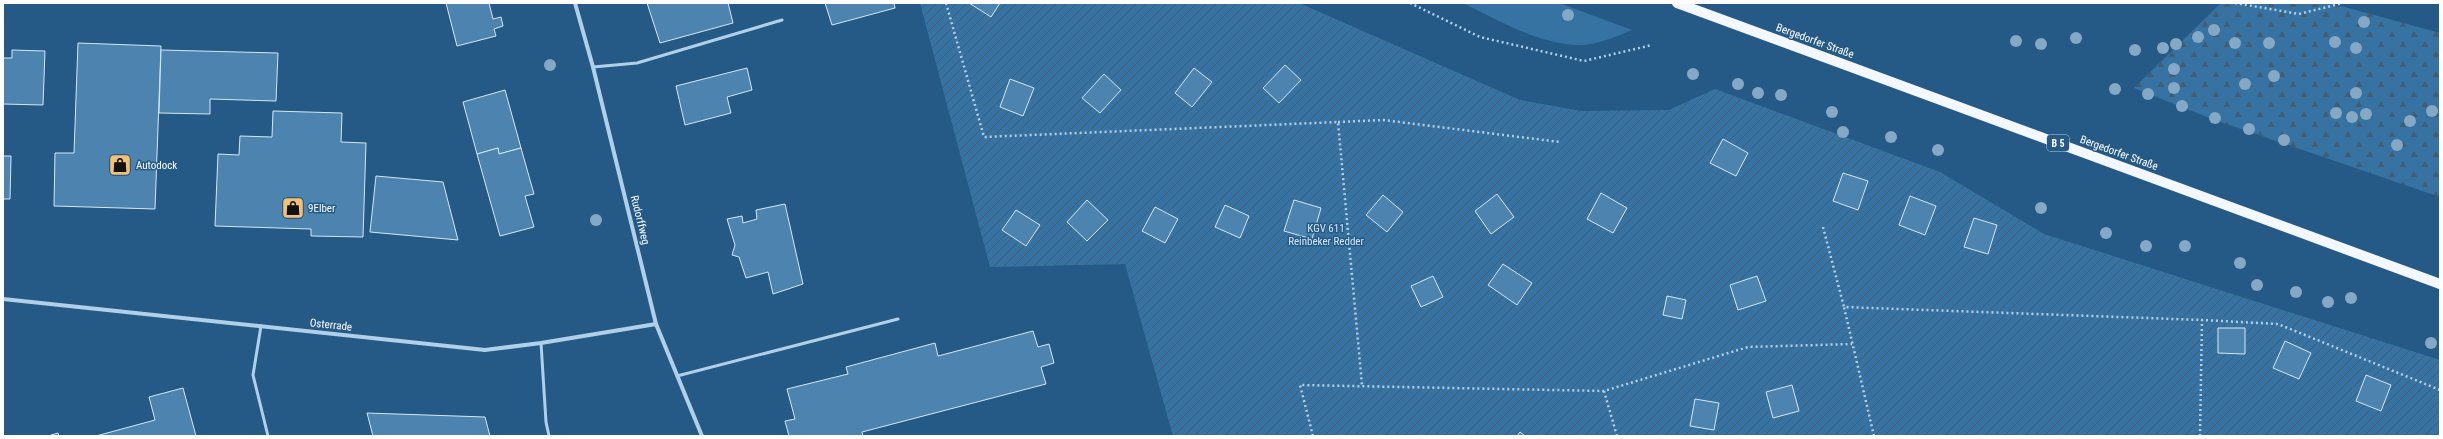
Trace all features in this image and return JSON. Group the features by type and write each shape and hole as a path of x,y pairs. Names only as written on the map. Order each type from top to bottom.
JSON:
{"main road":[{"name":"Bergedorfer Straße","path":"1677,3 2440,284"}],"street":[{"name":"Rudorffweg","path":"575,3 593,67 656,324 702,436"},
{"name":"Osterrade","path":"3,299 485,350 540,343 656,324"}],"lane":[{"path":"593,67 638,63 782,20"},
{"path":"677,376 898,319"},
{"path":"261,326 253,376 268,436"},
{"path":"540,343 546,422 549,436"}],"path":[{"path":"946,3 984,137 1383,120 1560,142"},
{"path":"1410,3 1480,37 1584,61 1652,45"},
{"path":"2235,3 2299,14 2343,3"},
{"path":"1338,122 1362,385"},
{"path":"1823,227 1844,307 1874,436"},
{"path":"1844,307 2278,324 2440,390"},
{"path":"2200,436 2202,320"},
{"path":"1313,436 1300,385 1362,385 1604,391 1748,347 1852,344"},
{"path":"1604,391 1617,436"}],"green space":[{"name":"KGV 611 Reinbeker Redder","path":"920,3 1299,3 1520,100 1581,111 1669,110 1715,89 1940,172 2044,234 2440,360 2440,436 1173,436 1125,264 990,267"},
{"path":"1463,3 1559,3 1632,30 1590,44 1576,45 1561,43 1546,40 1518,30"},
{"path":"2221,3 2330,3 2440,33 2440,197 2212,119 2134,88"}],"building":[{"path":"446,3 489,3 493,19 501,17 503,26 494,29 496,36 457,46"},
{"path":"647,3 728,3 733,23 660,43"},
{"path":"825,3 894,3 895,8 832,25"},
{"path":"969,3 1000,3 991,17"},
{"path":"78,43 161,46 155,209 54,206 55,153 74,153"},
{"path":"12,50 45,51 43,105 3,104 3,58 12,58"},
{"path":"161,50 278,53 276,101 210,99 210,114 159,113"},
{"path":"1285,65 1301,80 1279,103 1263,88"},
{"path":"747,68 752,90 727,97 731,113 685,125 676,86"},
{"path":"1194,68 1212,82 1192,107 1175,93"},
{"path":"1104,74 1121,90 1100,113 1082,98"},
{"path":"1010,79 1034,88 1023,116 1000,107"},
{"path":"505,90 521,148 499,154 498,148 477,154 463,102"},
{"path":"273,111 342,113 341,142 366,143 363,237 311,236 311,229 215,226 218,154 239,155 240,136 272,137"},
{"path":"1723,139 1748,153 1736,176 1710,163"},
{"path":"498,148 499,154 521,148 534,194 525,196 534,227 500,236 477,154"},
{"path":"3,156 11,156 10,199 3,199"},
{"path":"1843,173 1868,181 1858,210 1833,201"},
{"path":"376,176 443,182 458,240 370,232"},
{"path":"1601,193 1627,208 1613,233 1587,219"},
{"path":"1497,194 1514,217 1491,234 1475,211"},
{"path":"1383,195 1403,212 1387,232 1366,215"},
{"path":"1910,196 1936,206 1925,235 1899,225"},
{"path":"1087,200 1108,220 1087,241 1067,222"},
{"path":"1294,200 1321,208 1312,239 1284,231"},
{"path":"785,204 803,284 773,294 768,272 746,278 739,257 732,255 735,245 727,219 742,216 743,223 757,219 756,210"},
{"path":"1225,205 1249,216 1240,238 1215,227"},
{"path":"1155,207 1178,219 1165,243 1142,231"},
{"path":"1016,210 1040,225 1026,246 1002,230"},
{"path":"1974,218 1997,225 1988,254 1964,247"},
{"path":"1503,264 1532,283 1517,305 1488,285"},
{"path":"1433,276 1443,297 1421,307 1411,286"},
{"path":"1757,276 1766,301 1738,310 1730,285"},
{"path":"1667,296 1686,300 1682,319 1663,315"},
{"path":"2218,328 2245,328 2245,354 2218,353"},
{"path":"1033,331 1038,347 1049,344 1054,363 1041,367 1046,384 862,432 863,436 789,436 785,421 795,419 787,389 848,374 846,367 935,343 938,356"},
{"path":"2285,341 2311,353 2299,379 2273,368"},
{"path":"2366,375 2391,385 2381,411 2356,401"},
{"path":"1792,385 1799,411 1773,418 1766,392"},
{"path":"183,388 196,436 96,436 155,420 149,397"},
{"path":"1695,399 1719,403 1714,430 1690,426"},
{"path":"367,413 485,417 490,436 373,436"},
{"path":"1520,432 1525,436 1517,436"},
{"path":"58,433 59,436 48,436"}],"place":[{"name":"Autodock","path":"120,165"},
{"name":"9Elber","path":"293,208"}]}
